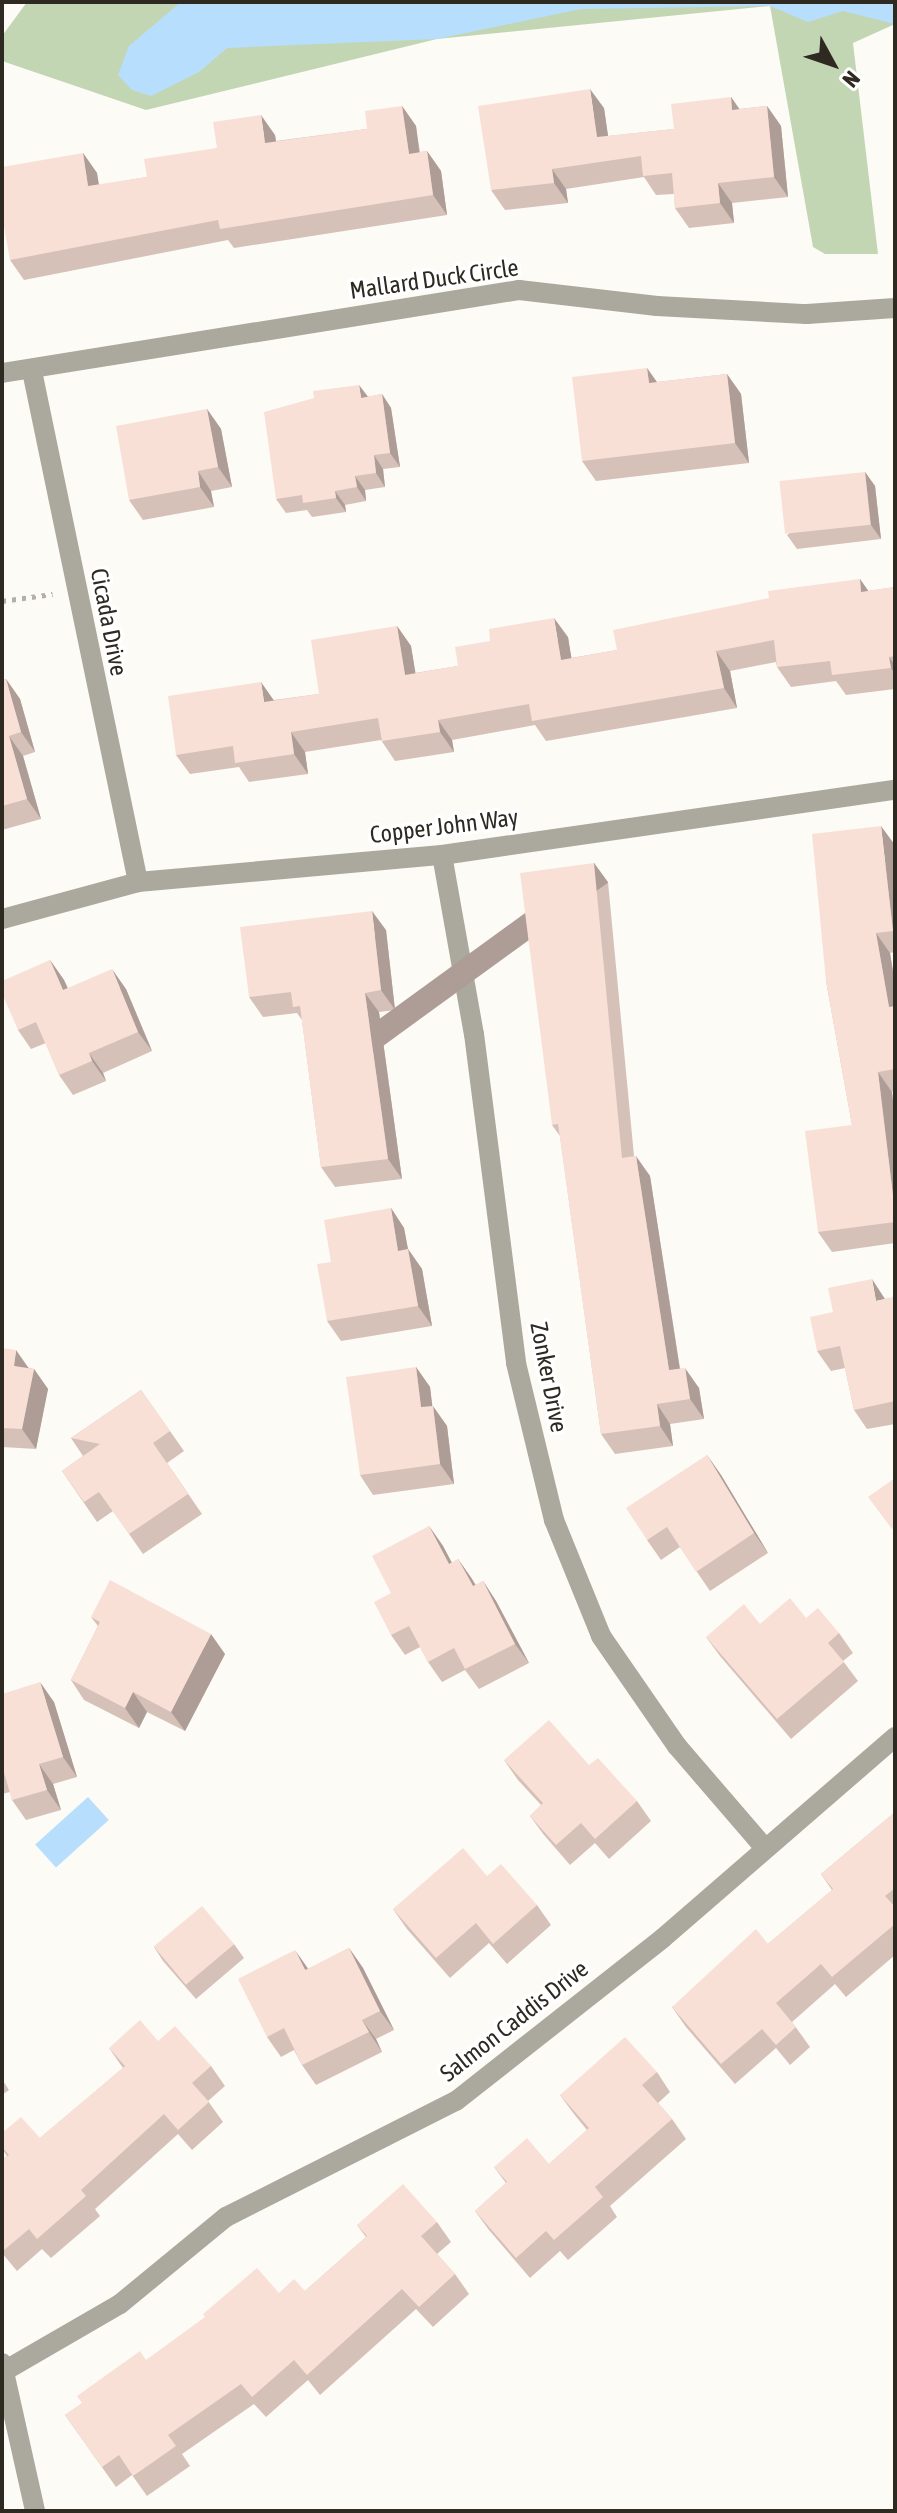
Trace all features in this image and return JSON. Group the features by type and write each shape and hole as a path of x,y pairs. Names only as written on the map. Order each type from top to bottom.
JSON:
{"street":[{"name":"Mallard Duck Circle","path":"2,373 32,371 519,290 657,306 807,314 895,308"},
{"name":"Cicada Drive","path":"32,371 138,882"},
{"name":"Copper John Way","path":"2,919 138,882 442,855 895,790"},
{"name":"Zonker Drive","path":"442,855 474,1034 516,1363 554,1520 601,1636 677,1746 764,1847"},
{"name":"Salmon Caddis Drive","path":"4,2366 120,2304 226,2217 456,2101 663,1938 764,1847 895,1737"},
{"path":"4,2366 35,2511"}],"path":[{"path":"2,601 53,594"}],"green space":[{"path":"27,2 895,2 895,24 853,43 878,254 825,254 813,247 770,6 437,39 146,110 2,61 2,36"}],"water":[{"path":"181,2 895,2 895,24 843,11 808,22 770,6 581,9 437,39 227,48 199,72 151,96 132,90 118,75 129,46"},
{"path":"88,1797 109,1820 56,1868 35,1845"}],"building":[{"path":"590,89 597,137 674,129 671,104 731,97 732,110 767,106 774,177 718,183 720,203 675,208 672,173 643,176 641,156 552,169 554,183 491,190 478,106"},
{"path":"402,106 409,154 427,151 433,195 220,229 218,220 10,260 2,216 2,167 83,153 88,186 147,177 144,159 217,148 213,122 261,115 265,143 367,129 365,111"},
{"path":"647,368 649,383 727,374 735,443 582,461 572,377"},
{"path":"359,385 361,398 382,394 390,453 374,455 376,473 355,476 357,487 335,491 336,498 303,503 302,495 276,499 264,412 314,398 313,391"},
{"path":"207,409 218,467 198,471 200,487 129,500 116,426"},
{"path":"865,472 871,525 785,534 779,481"},
{"path":"860,579 861,592 895,587 895,656 889,657 891,668 832,675 830,661 777,667 774,640 716,651 724,688 532,721 529,704 438,720 440,732 382,741 378,718 291,732 294,754 235,763 233,746 176,755 168,696 261,682 264,702 319,694 311,640 397,626 405,675 458,666 455,647 490,641 489,629 554,618 561,660 617,650 613,630 769,598 768,591"},
{"path":"6,679 21,732 9,736 27,799 2,806 2,680"},
{"path":"881,826 893,931 876,933 889,1007 895,1006 895,1069 878,1072 895,1222 818,1232 805,1131 852,1125 826,981 812,834"},
{"path":"594,863 622,1158 636,1156 669,1370 685,1368 690,1399 657,1404 660,1426 601,1434 558,1124 552,1125 520,873"},
{"path":"372,911 381,990 365,993 388,1159 321,1167 300,1006 293,1007 291,992 249,997 240,927"},
{"path":"50,960 63,990 112,969 138,1032 89,1053 92,1061 59,1075 36,1022 18,1030 2,993 2,981"},
{"path":"391,1208 398,1251 408,1249 418,1306 327,1321 317,1264 331,1262 324,1220"},
{"path":"872,1279 876,1301 895,1297 895,1401 854,1410 840,1346 817,1351 810,1317 833,1312 828,1288"},
{"path":"2,1348 16,1350 14,1366 34,1369 22,1429 2,1428"},
{"path":"416,1367 421,1407 433,1406 440,1464 360,1475 346,1377"},
{"path":"141,1390 170,1431 153,1443 188,1494 129,1534 99,1492 84,1502 62,1471 100,1444 71,1438"},
{"path":"707,1455 754,1533 696,1572 667,1527 647,1540 626,1508"},
{"path":"895,1478 895,1527 892,1529 868,1497"},
{"path":"429,1526 449,1564 458,1559 473,1586 483,1581 515,1644 465,1669 454,1648 428,1662 409,1626 391,1635 374,1602 391,1593 372,1556"},
{"path":"110,1580 211,1634 171,1712 133,1692 125,1708 71,1680 100,1622 91,1617"},
{"path":"790,1598 806,1618 818,1608 839,1633 828,1643 844,1662 777,1719 706,1637 744,1604 760,1624"},
{"path":"40,1682 63,1757 39,1764 47,1790 12,1800 2,1770 2,1694"},
{"path":"549,1720 589,1765 598,1758 637,1801 595,1839 581,1823 556,1845 530,1816 543,1803 504,1760"},
{"path":"895,1812 895,1888 885,1896 895,1907 895,1924 832,1977 821,1964 776,2003 796,2027 776,2045 762,2029 721,2064 672,2007 756,1929 768,1944 833,1889 821,1874"},
{"path":"463,1848 487,1876 501,1864 537,1905 493,1944 476,1923 436,1958 393,1909"},
{"path":"202,1906 234,1944 186,1985 154,1946"},
{"path":"349,1948 380,2011 362,2020 369,2032 302,2065 284,2028 267,2037 238,1979 295,1950 305,1970"},
{"path":"140,2020 158,2041 175,2026 211,2066 192,2083 209,2102 178,2130 164,2114 81,2190 86,2196 37,2239 29,2229 3,2251 2,2160 9,2155 2,2147 2,2133 21,2117 40,2138 125,2066 109,2048"},
{"path":"625,2037 657,2072 642,2085 672,2119 595,2187 603,2197 554,2240 546,2231 516,2258 475,2211 507,2182 494,2167 527,2138 549,2164 589,2128 560,2095"},
{"path":"403,2184 437,2222 421,2236 455,2274 419,2307 402,2289 307,2375 294,2360 252,2397 241,2384 168,2435 176,2446 133,2476 119,2455 102,2467 65,2415 82,2403 77,2396 140,2351 146,2360 205,2317 203,2314 257,2268 279,2293 294,2279 305,2291 367,2236 357,2225"}]}
